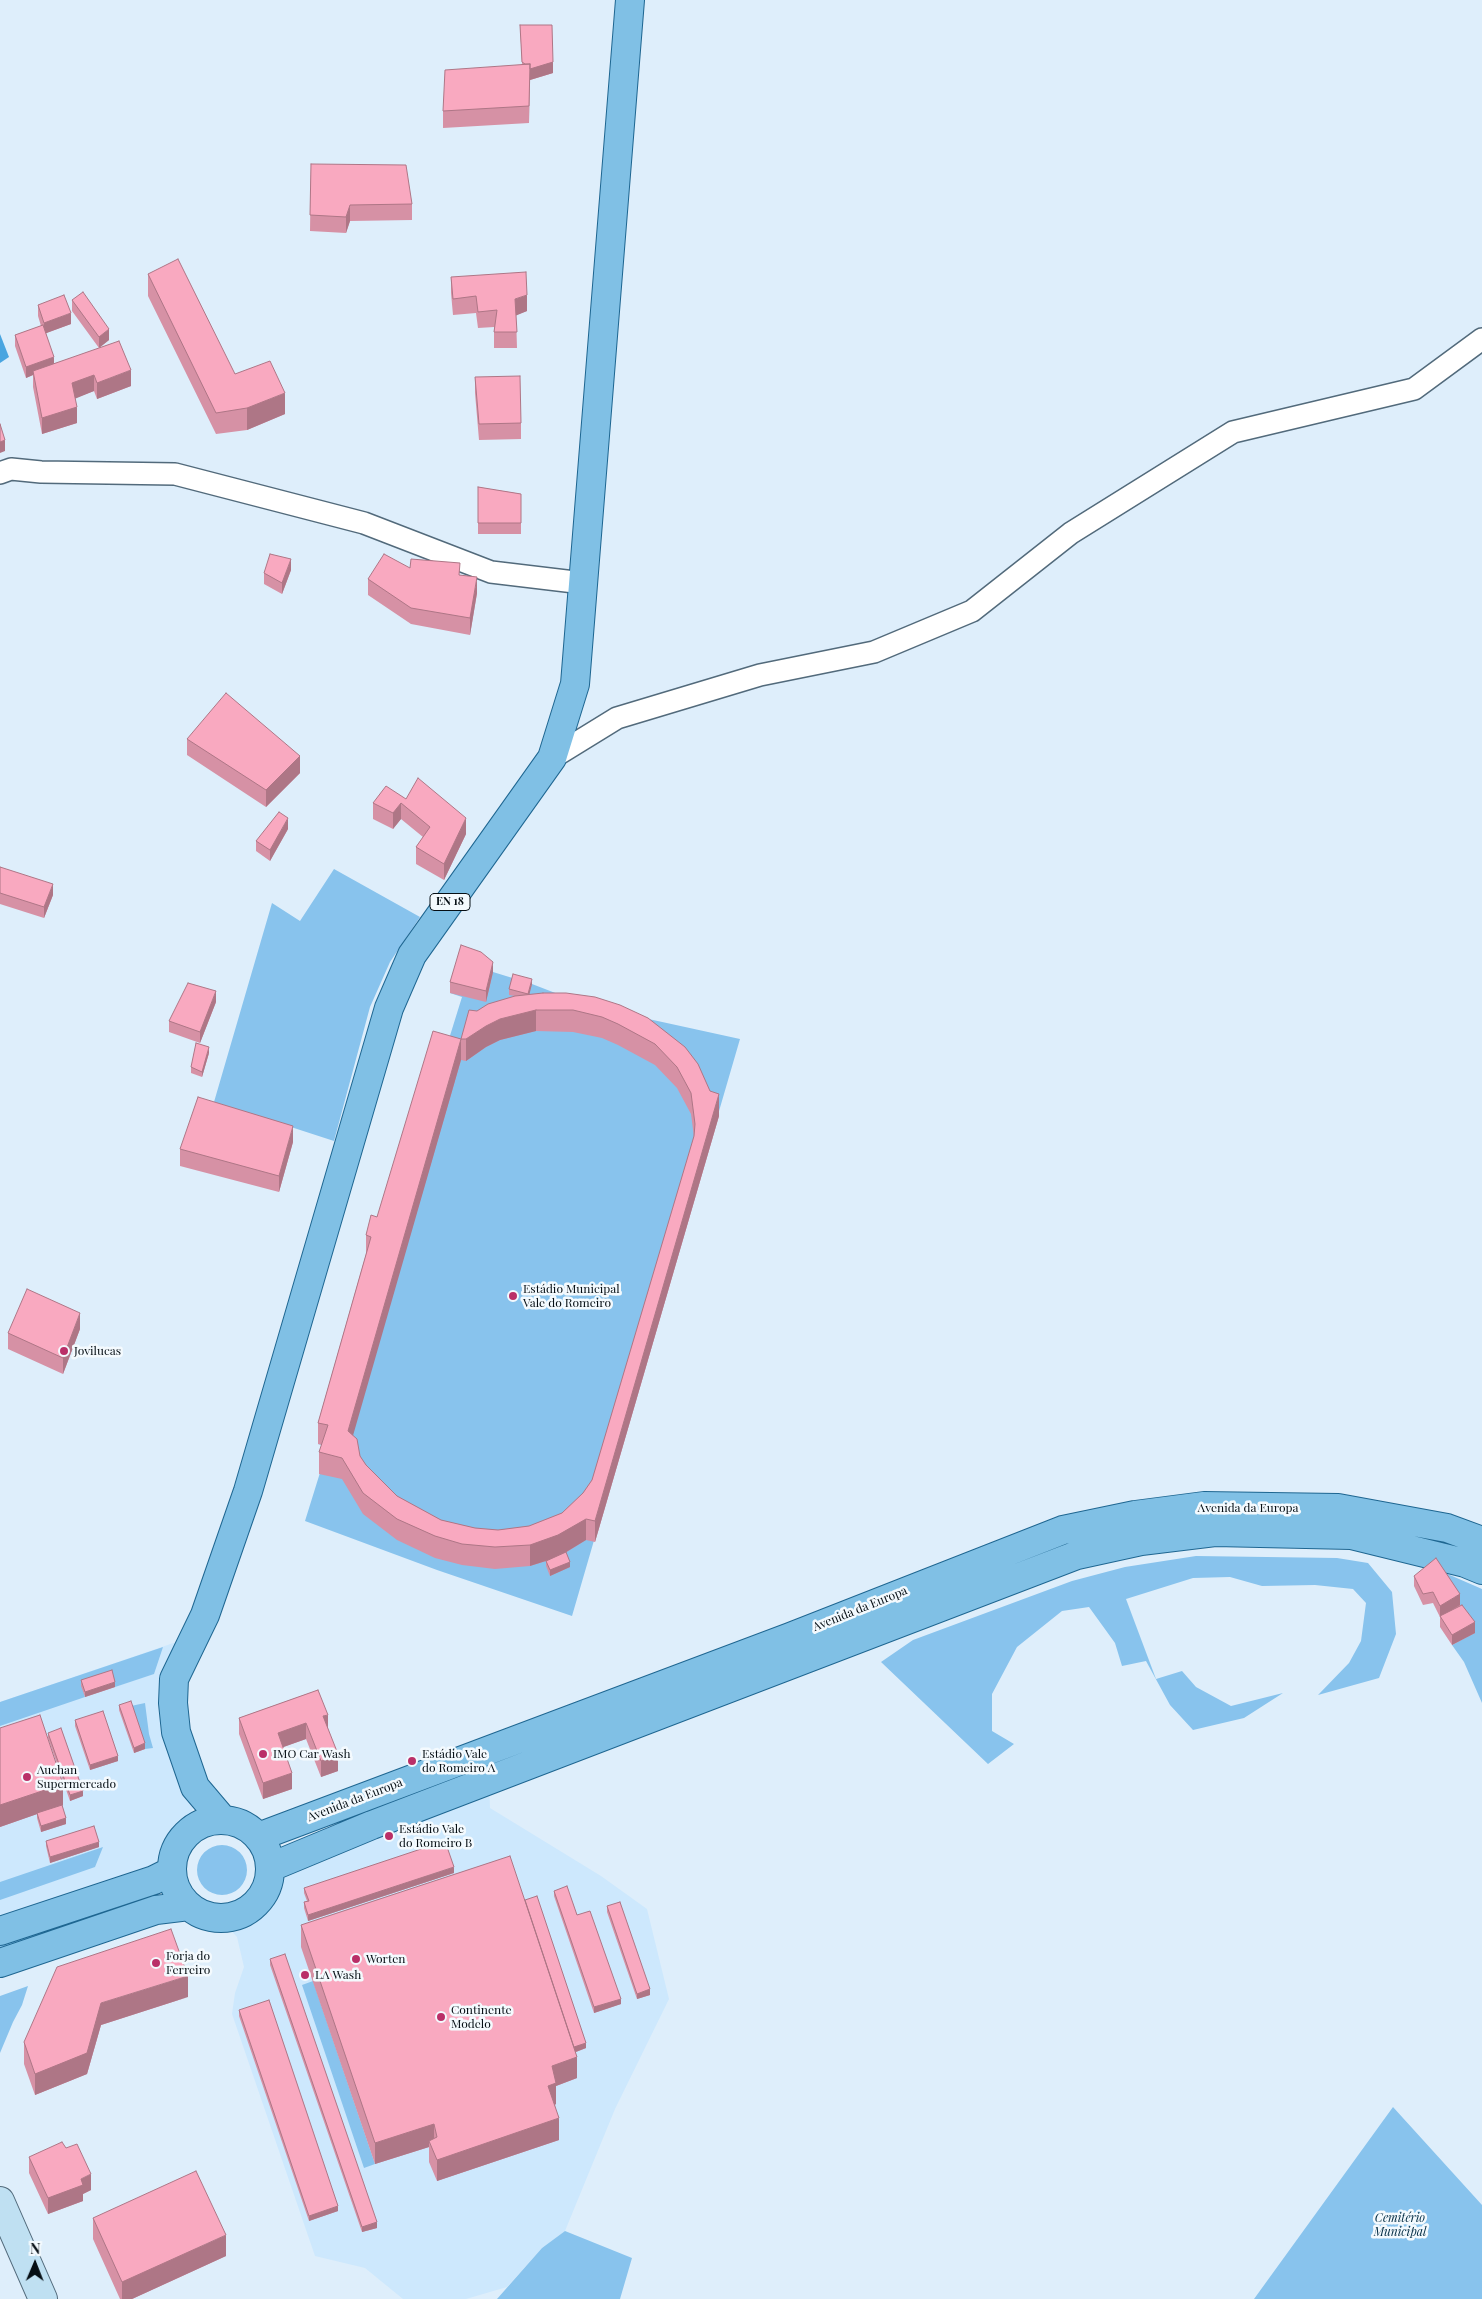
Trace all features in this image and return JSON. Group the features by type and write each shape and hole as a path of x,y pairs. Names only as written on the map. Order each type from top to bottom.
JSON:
{"main road":[{"name":"EN 18","path":"223,1820 195,1787 176,1732 173,1703 174,1679 205,1615 248,1491 389,1008 412,955 552,758 575,684 630,0"},
{"name":"Avenida da Europa","path":"258,1837 790,1637 1063,1530 1136,1515 1204,1506 1338,1508 1447,1528 1482,1541"},
{"name":"Avenida da Europa","path":"270,1867 372,1825 1077,1555 1141,1541 1215,1532 1351,1535 1465,1563 1482,1570"},
{"name":"EN 18","path":"190,1831 195,1787"},
{"path":"223,1820 248,1828 258,1837 267,1851 270,1878 263,1896 256,1904 244,1913 219,1918 203,1915 189,1906 177,1890 172,1871 176,1851 190,1831 211,1821 223,1820"},
{"path":"0,1931 154,1880 172,1871"},
{"path":"0,1963 156,1910 189,1906"},
{"path":"0,2201 44,2299"}],"street":[{"path":"552,758 617,718 760,675 874,652 972,611 1071,533 1233,432 1414,389 1482,339"},
{"path":"0,473 11,469 41,472 175,474 364,523 491,572 583,583"}],"shaded area":[{"path":"0,334 9,357 0,363"},
{"path":"194,1636 174,1679 195,1787 190,1831 176,1851 173,1861 0,1931 0,1702"},
{"path":"489,1780 490,1808 601,1876 647,1909 669,1999 615,2109 565,2231 542,2248 507,2287 466,2299 403,2299 365,2268 315,2256 232,2014 235,1993 244,1967 237,1937 219,1918 236,1916 252,1908 263,1896 270,1878"}],"green space":[{"path":"334,869 420,917 390,962 370,1007 334,1141 214,1102 272,903 300,921"},
{"name":"Estádio Municipal Vale do Romeiro","path":"461,956 481,962 493,972 532,984 589,1006 740,1039 572,1616 437,1570 305,1521 328,1447 318,1444 350,1335 462,997 450,993"},
{"path":"1196,1556 1337,1558 1368,1563 1392,1592 1396,1634 1379,1678 1318,1695 1349,1663 1361,1641 1366,1603 1353,1589 1315,1585 1262,1586 1230,1577 1193,1578 1126,1599 1156,1679 1182,1671 1196,1687 1231,1706 1283,1693 1244,1718 1193,1730 1170,1705 1146,1661 1122,1666 1115,1643 1089,1607 1062,1611 1017,1647 992,1694 992,1731 1014,1744 988,1764 881,1662 913,1640 1072,1581 1125,1567"},
{"path":"1436,1569 1482,1589 1482,1703 1464,1662 1452,1645 1474,1633 1462,1616 1460,1605"},
{"path":"163,1647 154,1674 115,1687 111,1676 82,1686 85,1697 0,1726 0,1702"},
{"path":"145,1703 153,1748 145,1749 131,1706"},
{"path":"217,1845 227,1845 240,1852 247,1865 247,1875 240,1888 227,1895 217,1895 208,1891 201,1884 197,1875 197,1865 201,1856 208,1849"},
{"path":"103,1847 95,1867 0,1900 0,1882"},
{"path":"148,1894 151,1902 0,1953 0,1944"},
{"path":"313,1981 375,2164 364,2168 302,1985"},
{"path":"28,1986 22,2005 0,2053 0,1996"},
{"name":"Cemitério Municipal","path":"1393,2107 1482,2205 1482,2299 1254,2299"},
{"path":"565,2231 632,2258 620,2299 497,2299 542,2248"}],"building":[{"path":"520,25 552,25 553,62 530,69 530,64 522,62"},
{"path":"530,64 529,106 443,111 445,70"},
{"path":"311,164 406,165 412,204 350,205 346,217 310,215"},
{"path":"178,259 235,374 270,361 285,393 247,408 216,413 148,274"},
{"path":"526,272 527,295 515,299 517,332 494,332 497,310 478,312 476,296 453,299 451,277"},
{"path":"83,292 109,329 99,337 72,300"},
{"path":"64,295 71,313 44,323 38,305"},
{"path":"43,325 54,357 26,367 15,335"},
{"path":"119,341 131,370 97,383 94,375 72,383 77,407 42,418 33,371"},
{"path":"520,376 521,423 479,424 475,377"},
{"path":"0,424 5,440 0,442"},
{"path":"478,487 521,494 521,523 478,523"},
{"path":"270,554 291,559 282,583 264,573"},
{"path":"384,554 410,568 411,559 460,563 459,575 477,577 470,618 411,608 368,579"},
{"path":"226,693 300,756 266,790 187,739"},
{"path":"418,778 466,818 444,864 416,847 430,827 401,803 393,813 373,803 386,786 406,799"},
{"path":"279,812 288,818 270,850 256,841"},
{"path":"0,867 53,884 44,907 0,893"},
{"path":"461,945 481,952 493,962 486,991 450,982"},
{"path":"513,974 532,979 528,994 509,989"},
{"path":"188,983 216,991 200,1032 169,1021"},
{"path":"566,993 595,997 620,1005 648,1018 685,1047 698,1064 710,1091 719,1094 595,1521 586,1519 558,1535 530,1545 495,1547 462,1544 435,1536 397,1519 363,1493 342,1458 319,1452 328,1425 318,1423 371,1237 366,1235 371,1215 377,1217 433,1031 461,1039 469,1010 477,1011 488,1004 515,996","holes":["536,1010 573,1010 602,1017 655,1044 677,1067 691,1093 695,1124 694,1136 592,1480 583,1493 562,1513 529,1526 498,1530 475,1528 441,1520 397,1496 366,1465 360,1456 357,1439 348,1431 461,1039 466,1039 500,1019"]},
{"path":"196,1043 209,1047 202,1072 191,1067"},
{"path":"198,1097 293,1126 279,1176 180,1149"},
{"path":"27,1289 80,1313 63,1358 8,1333"},
{"path":"566,1552 570,1562 550,1570 546,1561"},
{"path":"1436,1558 1460,1594 1440,1606 1433,1592 1423,1594 1414,1576"},
{"path":"1462,1605 1475,1622 1452,1635 1440,1616"},
{"path":"112,1670 115,1682 85,1692 81,1680"},
{"name":"IMO Car Wash","path":"318,1690 328,1715 323,1716 338,1754 321,1761 306,1723 278,1733 292,1773 263,1783 239,1718"},
{"path":"131,1701 145,1743 134,1748 119,1705"},
{"path":"103,1711 118,1756 90,1765 75,1720"},
{"name":"Auchan Supermercado","path":"40,1715 63,1784 0,1805 0,1728"},
{"path":"61,1728 83,1791 70,1795 48,1733"},
{"path":"62,1805 66,1818 41,1826 37,1813"},
{"path":"94,1826 99,1842 50,1857 46,1841"},
{"path":"445,1841 454,1867 308,1915 304,1902 309,1901 304,1888"},
{"name":"Continente Modelo","path":"510,1856 577,2057 552,2066 556,2083 548,2086 559,2118 437,2160 429,2141 437,2137 434,2124 375,2143 301,1925"},
{"path":"567,1886 577,1915 590,1911 621,1999 594,2007 554,1891"},
{"path":"537,1896 586,2043 574,2047 525,1900"},
{"path":"620,1902 650,1989 637,1994 607,1906"},
{"path":"171,1929 188,1976 101,2003 87,2053 35,2074 24,2042 57,1967"},
{"path":"285,1954 377,2222 362,2227 270,1959"},
{"path":"269,2000 338,2206 309,2216 239,2010"},
{"path":"62,2142 66,2148 77,2144 91,2174 81,2179 83,2185 48,2198 29,2157"},
{"path":"196,2171 226,2235 122,2282 93,2218"}],"place":[{"name":"Estádio Municipal Vale do Romeiro","path":"513,1296"},
{"name":"Jovilucas","path":"64,1351"},
{"name":"IMO Car Wash","path":"263,1754"},
{"name":"Estádio Vale do Romeiro A","path":"412,1761"},
{"name":"Auchan Supermercado","path":"27,1777"},
{"name":"Estádio Vale do Romeiro B","path":"389,1836"},
{"name":"Worten","path":"356,1959"},
{"name":"Forja do Ferreiro","path":"156,1963"},
{"name":"LA Wash","path":"305,1975"},
{"name":"Continente Modelo","path":"441,2017"}]}
